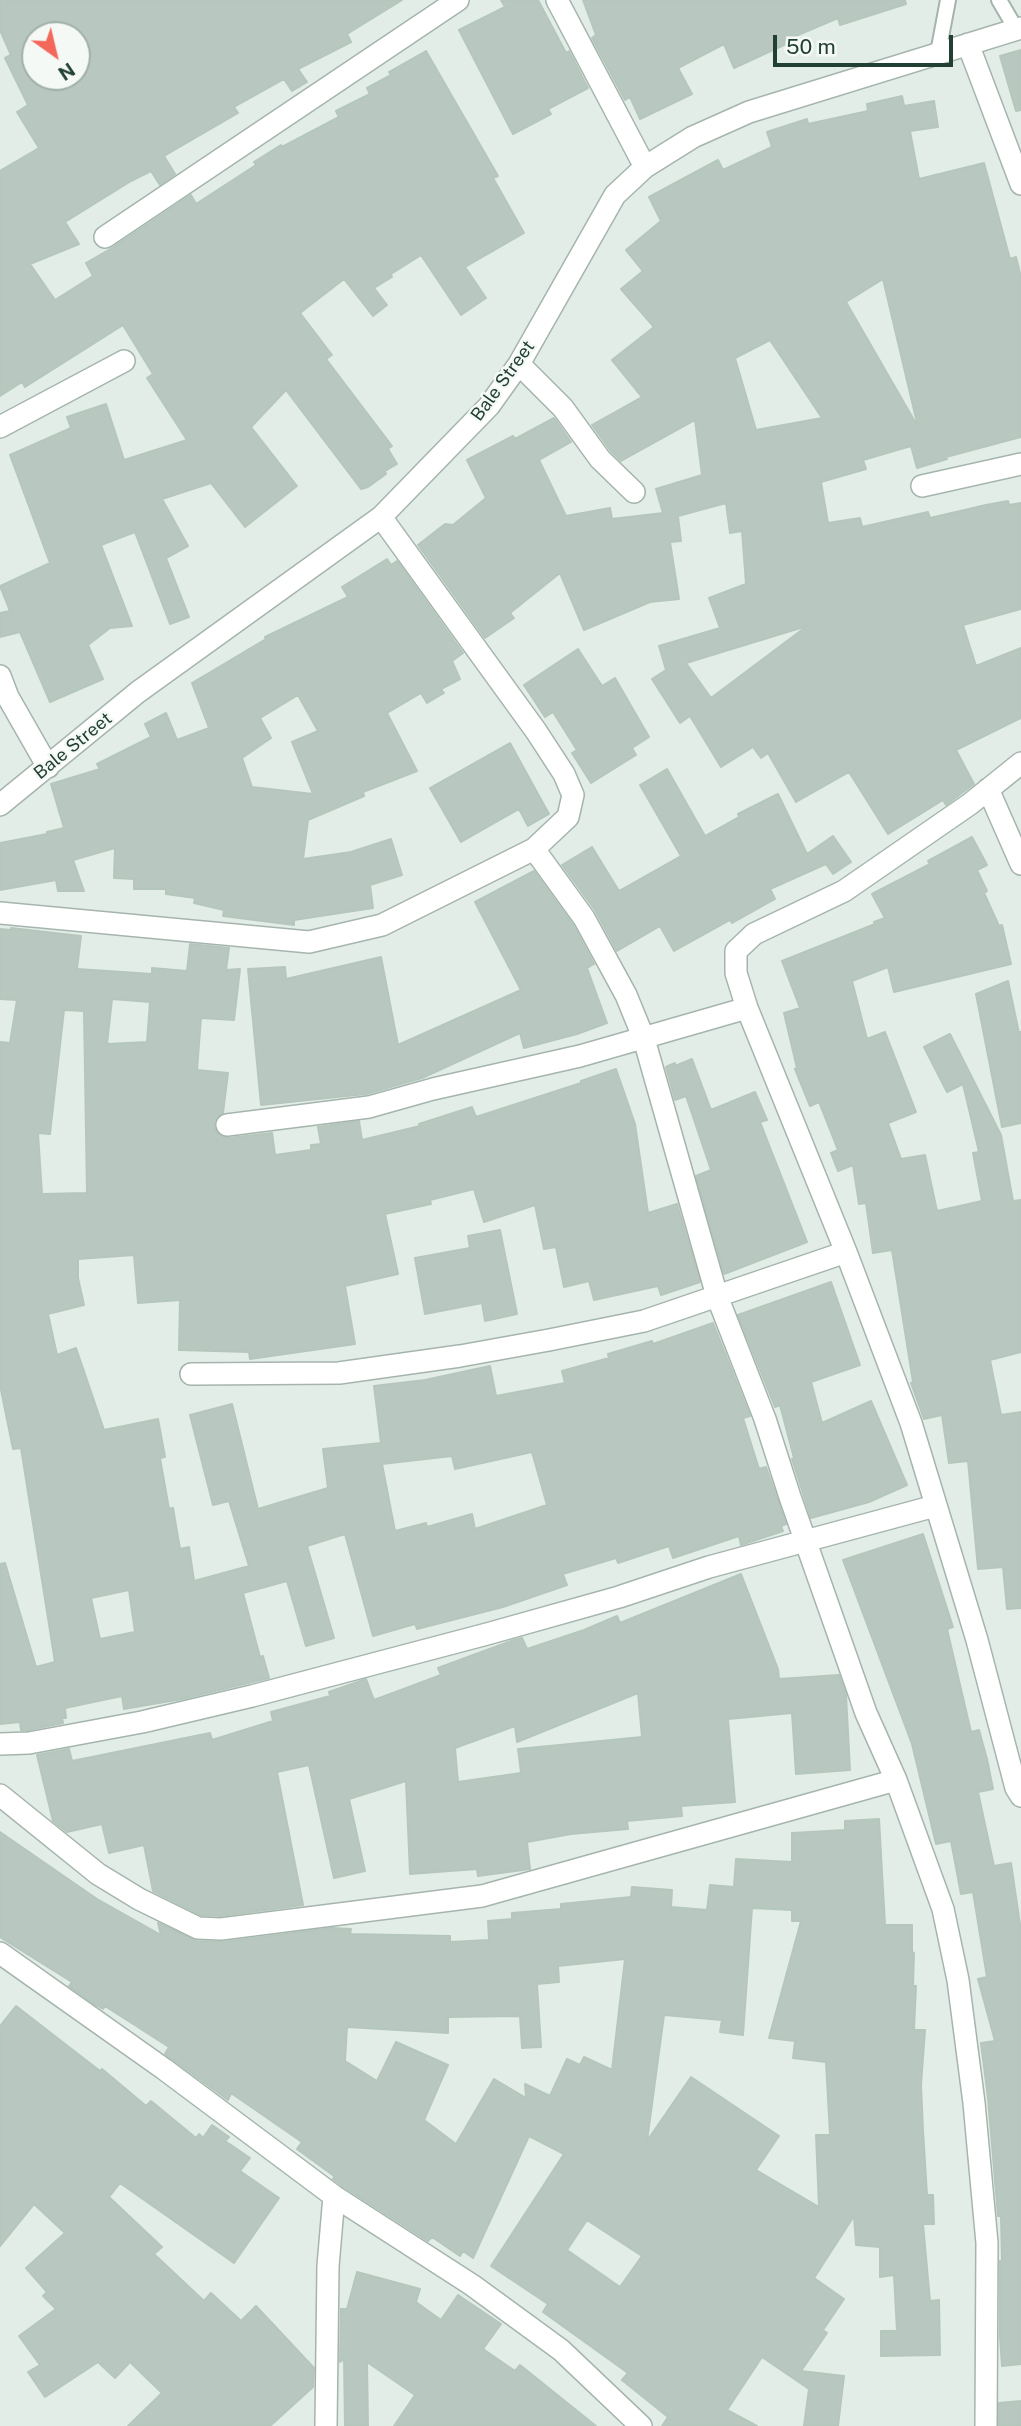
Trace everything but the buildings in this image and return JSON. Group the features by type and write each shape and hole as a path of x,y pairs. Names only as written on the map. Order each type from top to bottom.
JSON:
{"street":[{"path":"105,237 458,0"},
{"path":"557,0 645,167"},
{"name":"Bale Street","path":"0,805 138,692 381,517 489,406 519,364 615,195 645,167 693,137 749,111 1019,28"},
{"path":"968,44 1021,184"},
{"path":"0,428 124,361"},
{"path":"519,364 563,408 600,459 634,492"},
{"path":"922,486 1021,464"},
{"path":"0,913 309,942 382,925 534,849 568,817 573,795 564,774 536,731 381,517"},
{"path":"0,676 8,697 48,767"},
{"path":"1021,764 919,841 844,891 754,934 736,951 736,973 747,1009 846,1252 911,1423 934,1506 977,1640 1016,1788 1021,1796"},
{"path":"988,789 1021,864"},
{"path":"534,849 584,918 626,995 644,1038 717,1296 765,1419 866,1713 895,1780 943,1909 960,1994 974,2103 987,2243 986,2426"},
{"path":"227,1125 369,1107 433,1089 580,1056 747,1009"},
{"path":"191,1374 338,1373 460,1356 644,1321 846,1252"},
{"path":"0,1744 29,1742 142,1722 252,1696 579,1608 709,1567 934,1506"},
{"path":"0,1795 98,1874 139,1899 198,1928 221,1929 482,1896 895,1780"},
{"path":"0,1953 164,2069 334,2196 472,2286 561,2350 638,2425"},
{"path":"326,2426 328,2266 334,2196"}],"lane":[{"path":"938,53 948,0"},
{"path":"999,0 1019,28"}]}
